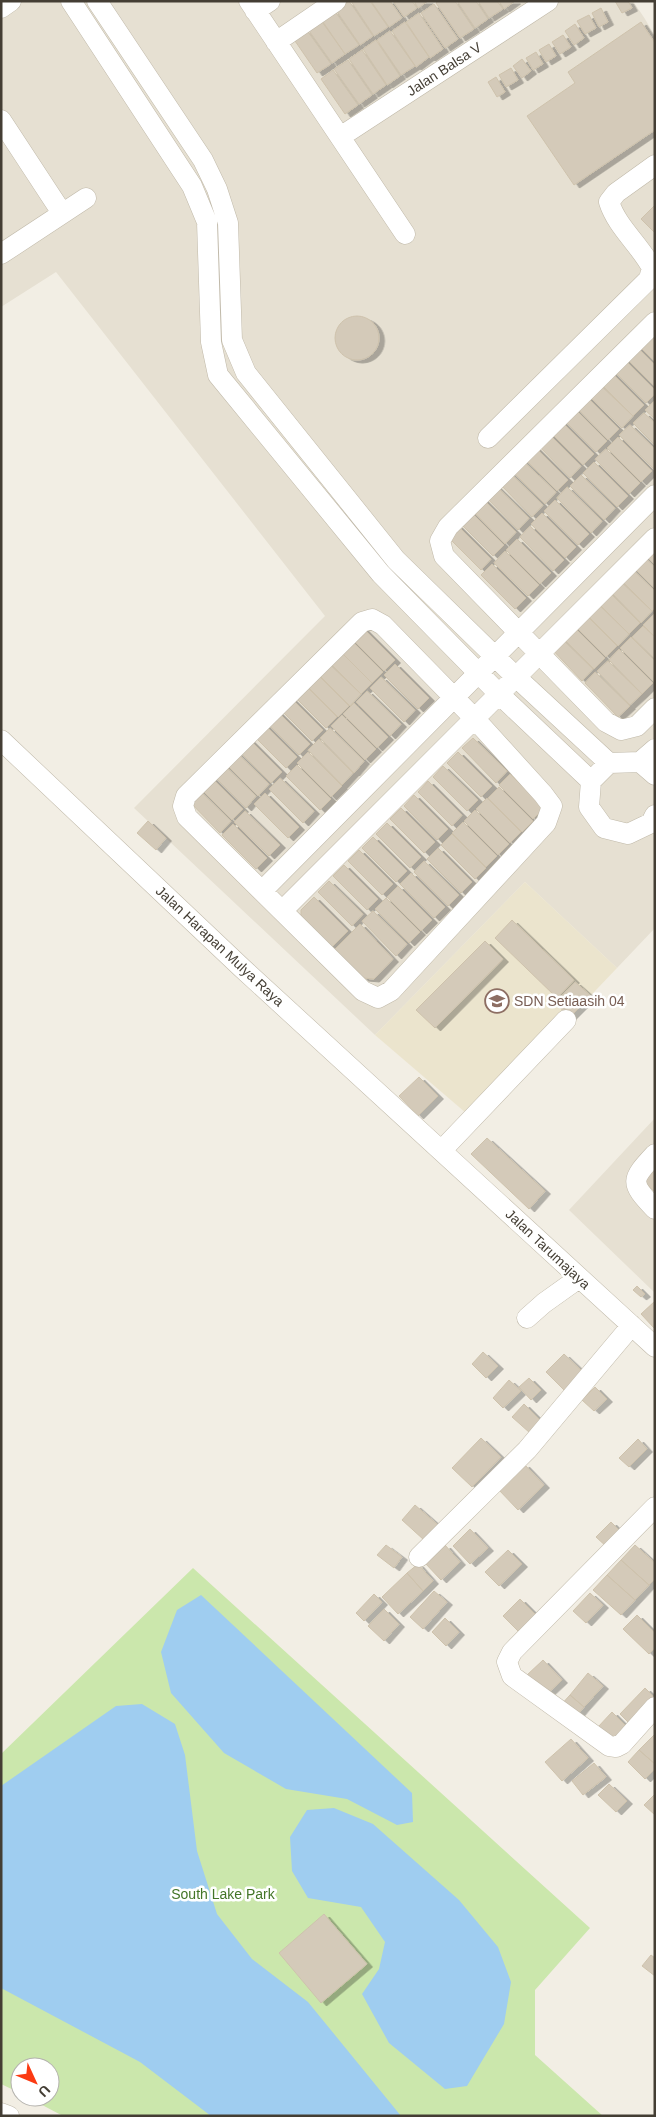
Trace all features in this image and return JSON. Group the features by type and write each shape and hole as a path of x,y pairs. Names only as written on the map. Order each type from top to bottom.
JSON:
{"street":[{"path":"1,8 11,1"},
{"path":"70,1 192,186 207,222 211,342 218,375 381,574 499,694 591,782"},
{"path":"97,1 203,160 217,189 228,223 232,340 246,373 396,560 496,658 609,763 647,768 655,749"},
{"path":"276,42 336,1"},
{"name":"Jalan Balsa V","path":"340,137 548,1"},
{"path":"258,5 276,42 405,234"},
{"path":"1,120 62,213"},
{"path":"488,438 649,279 652,268 645,253 613,214 609,202 616,193 655,166"},
{"path":"1,254 86,198"},
{"path":"655,322 448,527 440,541 444,556 606,722 622,730 637,726 655,708"},
{"path":"262,891 496,658 655,495"},
{"path":"282,911 655,538"},
{"path":"381,574 396,560"},
{"path":"372,619 383,625 474,718 552,806 546,823 391,991 378,998 363,991 187,817 183,806 186,796 362,622 372,619"},
{"name":"Jalan Harapan Mulya Raya","path":"1,740 242,968 442,1150"},
{"path":"609,763 591,782 589,807 604,828 628,834 651,823 655,815"},
{"path":"442,1150 566,1020"},
{"name":"Jalan Tarumajaya","path":"442,1150 572,1282 655,1347"},
{"path":"655,1154 638,1172 635,1182 638,1192 655,1209"},
{"path":"527,1318 572,1282"},
{"path":"419,1558 527,1450 629,1328"},
{"path":"655,1507 512,1652 507,1662 512,1676 609,1746 616,1747 622,1744 655,1707"},
{"path":"1,2113 9,2116"}],"shaded area":[{"path":"1,1 633,1 645,19 655,36 655,928 617,968 525,882 375,1035 134,808 325,616 56,272 1,307"},
{"name":"SDN Setiaasih 04","path":"525,882 617,968 473,1119 375,1035"},
{"path":"655,1118 655,1293 569,1210"}],"green space":[{"name":"South Lake Park","path":"193,1568 590,1928 535,1990 535,2055 603,2116 63,2116 46,2107 60,2107 60,2057 10,2057 10,2088 1,2084 1,1754"}],"water":[{"path":"201,1595 412,1793 413,1822 397,1825 347,1799 286,1789 224,1753 171,1693 161,1652 177,1610"},
{"path":"142,1704 175,1724 185,1755 197,1851 217,1914 252,1959 308,2002 401,2116 211,2116 140,2062 1,1988 1,1786 116,1706"},
{"path":"334,1808 373,1824 459,1900 498,1947 511,1982 504,2024 467,2086 445,2089 389,2043 362,1994 379,1969 385,1942 361,1907 308,1898 292,1871 290,1837 307,1810"}],"building":[{"path":"349,1 373,36 360,45 336,10"},
{"path":"351,1 370,1 388,27 374,36"},
{"path":"371,1 390,1 402,18 389,27"},
{"path":"393,1 412,1 417,8 404,17"},
{"path":"414,1 428,1 418,8"},
{"path":"438,1 455,1 474,29 460,38 436,3"},
{"path":"457,1 476,1 488,19 475,28"},
{"path":"478,1 497,1 503,9 489,18"},
{"path":"499,1 515,1 504,9"},
{"path":"615,1 628,1 632,8 622,13"},
{"path":"434,4 458,39 445,48 421,13"},
{"path":"601,8 608,22 599,27 592,13"},
{"path":"334,10 359,45 345,54 321,19"},
{"path":"419,13 443,49 430,58 406,22"},
{"path":"589,15 596,28 585,34 577,21"},
{"path":"320,19 345,54 332,63 307,28"},
{"path":"405,22 429,57 416,67 392,31"},
{"path":"641,22 655,43 655,130 574,185 527,116 575,83 568,72"},
{"path":"575,24 584,38 574,45 565,31"},
{"path":"306,29 331,64 317,73 293,38"},
{"path":"390,31 415,66 401,75 377,40"},
{"path":"563,35 571,47 560,54 552,42"},
{"path":"376,40 400,76 387,85 363,49"},
{"path":"549,44 556,56 546,62 539,50"},
{"path":"362,50 386,85 373,94 349,59"},
{"path":"536,52 543,64 533,70 526,58"},
{"path":"522,59 531,71 522,78 513,66"},
{"path":"348,60 372,95 359,104 334,69"},
{"path":"511,68 518,80 506,87 499,75"},
{"path":"333,70 358,105 345,114 321,79"},
{"path":"496,77 505,92 497,97 488,82"},
{"path":"655,205 655,233 641,219"},
{"path":"353,316 361,316 373,322 379,338 373,354 361,360 353,360 341,354 335,342 335,334 341,322"},
{"path":"648,333 655,340 655,362 637,344"},
{"path":"635,345 655,365 655,387 624,356"},
{"path":"623,358 655,390 655,394 646,403 612,369"},
{"path":"610,371 644,405 633,416 599,382"},
{"path":"598,383 633,416 622,428 587,394"},
{"path":"585,395 619,429 608,440 575,406"},
{"path":"655,400 655,419 645,410"},
{"path":"573,407 607,441 596,452 562,418"},
{"path":"644,413 655,423 655,445 633,423"},
{"path":"560,420 594,454 583,465 549,431"},
{"path":"630,425 655,449 654,469 619,435"},
{"path":"547,432 581,466 570,478 536,443"},
{"path":"618,437 652,471 641,482 607,448"},
{"path":"534,446 568,480 557,491 523,457"},
{"path":"606,449 640,483 629,494 595,459"},
{"path":"521,459 556,492 545,504 511,470"},
{"path":"594,462 628,496 617,507 583,473"},
{"path":"509,472 543,505 532,517 498,482"},
{"path":"581,475 615,508 604,520 570,486"},
{"path":"495,485 529,518 518,530 484,495"},
{"path":"567,487 602,521 591,533 557,498"},
{"path":"482,498 516,532 505,544 471,509"},
{"path":"555,500 589,534 578,545 544,511"},
{"path":"470,511 504,545 493,556 459,522"},
{"path":"542,513 576,547 565,558 531,524"},
{"path":"457,525 491,559 481,570 447,536"},
{"path":"530,526 564,560 553,571 520,537"},
{"path":"517,539 551,573 540,584 506,550"},
{"path":"655,544 655,565 643,553"},
{"path":"505,551 539,585 528,596 494,563"},
{"path":"641,554 655,567 655,589 631,565"},
{"path":"492,564 526,598 515,609 481,575"},
{"path":"629,566 655,591 655,608 652,611 618,577"},
{"path":"617,578 652,611 641,623 607,588"},
{"path":"606,589 640,623 629,634 595,600"},
{"path":"595,601 629,634 618,646 584,612"},
{"path":"583,612 617,646 606,657 572,623"},
{"path":"655,615 655,637 643,625"},
{"path":"571,624 605,658 594,669 560,635"},
{"path":"361,626 395,660 384,671 350,637"},
{"path":"643,626 655,637 655,659 632,637"},
{"path":"559,636 593,669 582,681 549,646"},
{"path":"631,637 655,661 654,682 620,648"},
{"path":"349,638 383,672 372,683 338,649"},
{"path":"338,649 372,683 361,694 327,660"},
{"path":"619,649 653,683 642,694 609,660"},
{"path":"326,661 361,694 350,706 316,672"},
{"path":"608,661 642,694 630,705 597,671"},
{"path":"395,664 429,698 418,709 384,675"},
{"path":"315,672 349,706 338,717 304,683"},
{"path":"595,672 630,706 618,717 585,683"},
{"path":"381,677 415,710 404,722 370,688"},
{"path":"303,683 337,717 326,728 292,694"},
{"path":"367,691 401,724 390,736 356,702"},
{"path":"289,696 323,730 312,741 278,707"},
{"path":"354,703 388,737 377,748 343,714"},
{"path":"276,710 310,744 299,755 265,721"},
{"path":"342,715 376,749 365,760 331,726"},
{"path":"263,723 297,757 286,768 252,734"},
{"path":"330,728 364,761 354,773 320,738"},
{"path":"248,738 282,772 271,783 237,749"},
{"path":"473,738 507,771 496,783 462,748"},
{"path":"319,739 353,773 342,785 308,750"},
{"path":"235,751 269,784 258,796 224,762"},
{"path":"308,752 342,786 331,797 297,763"},
{"path":"458,752 492,786 481,797 447,763"},
{"path":"222,763 256,796 246,808 212,774"},
{"path":"297,765 331,799 320,810 286,776"},
{"path":"443,766 478,800 467,811 433,777"},
{"path":"510,774 544,808 533,819 499,785"},
{"path":"209,775 243,809 232,820 198,786"},
{"path":"280,778 314,811 303,823 269,789"},
{"path":"428,781 462,815 452,826 418,792"},
{"path":"499,787 533,821 522,832 488,798"},
{"path":"197,788 231,821 220,833 186,798"},
{"path":"265,793 299,827 288,838 254,804"},
{"path":"414,795 448,829 437,840 404,806"},
{"path":"487,798 521,832 510,843 476,809"},
{"path":"401,808 435,842 424,853 390,819"},
{"path":"475,810 509,844 498,855 464,821"},
{"path":"245,811 280,845 269,856 234,822"},
{"path":"148,821 166,838 156,850 137,833"},
{"path":"463,822 497,856 486,867 452,833"},
{"path":"387,823 421,857 410,868 376,834"},
{"path":"233,824 267,858 256,869 222,835"},
{"path":"452,834 486,868 475,879 441,845"},
{"path":"373,837 407,871 396,882 362,848"},
{"path":"438,848 472,882 461,893 427,859"},
{"path":"359,850 393,884 382,895 348,861"},
{"path":"424,861 459,895 448,906 414,872"},
{"path":"344,865 378,899 367,910 333,876"},
{"path":"411,873 445,907 434,918 400,884"},
{"path":"329,881 363,914 352,926 318,892"},
{"path":"398,886 432,920 421,931 387,897"},
{"path":"314,897 348,931 330,949 301,918 301,910"},
{"path":"386,898 420,932 409,943 375,909"},
{"path":"373,911 407,944 396,956 362,921"},
{"path":"512,920 574,980 557,998 495,938"},
{"path":"360,924 393,959 374,979 363,978 334,950"},
{"path":"485,941 503,959 435,1028 416,1010"},
{"path":"575,982 591,996 570,1017 555,1003"},
{"path":"419,1077 438,1096 418,1116 399,1096"},
{"path":"487,1138 545,1191 529,1209 471,1154"},
{"path":"655,1161 655,1192 639,1177"},
{"path":"637,1286 645,1294 641,1297 633,1290"},
{"path":"655,1301 655,1329 641,1314"},
{"path":"483,1352 498,1366 486,1378 472,1364"},
{"path":"564,1354 583,1372 565,1391 546,1372"},
{"path":"529,1378 541,1390 531,1400 519,1387"},
{"path":"509,1380 521,1391 503,1408 493,1398"},
{"path":"595,1387 607,1399 594,1411 582,1400"},
{"path":"524,1404 541,1421 530,1433 512,1417"},
{"path":"481,1438 501,1457 472,1487 452,1468"},
{"path":"638,1439 647,1449 629,1467 619,1458"},
{"path":"524,1464 544,1485 518,1510 498,1489"},
{"path":"415,1505 438,1525 424,1540 402,1520"},
{"path":"611,1522 622,1533 608,1548 596,1537"},
{"path":"470,1529 488,1548 470,1564 453,1546"},
{"path":"386,1545 402,1557 394,1568 377,1555"},
{"path":"445,1545 460,1562 441,1580 425,1563"},
{"path":"635,1545 655,1563 655,1579 649,1585 621,1560"},
{"path":"508,1550 522,1564 499,1586 485,1572"},
{"path":"621,1560 649,1585 635,1600 607,1575"},
{"path":"418,1564 433,1581 423,1591 407,1573"},
{"path":"407,1573 423,1591 398,1614 382,1597"},
{"path":"607,1575 635,1600 621,1615 593,1590"},
{"path":"434,1591 447,1602 423,1629 410,1617"},
{"path":"590,1593 603,1605 586,1623 573,1611"},
{"path":"374,1594 382,1602 364,1621 356,1613"},
{"path":"520,1599 537,1616 520,1633 503,1616"},
{"path":"384,1609 399,1624 384,1641 368,1626"},
{"path":"637,1615 655,1633 655,1648 649,1654 623,1629"},
{"path":"445,1618 459,1632 446,1646 432,1632"},
{"path":"543,1660 562,1680 546,1695 527,1675"},
{"path":"588,1673 603,1686 584,1707 570,1695"},
{"path":"645,1688 655,1698 631,1725 620,1714"},
{"path":"570,1695 584,1707 574,1719 559,1707"},
{"path":"612,1712 628,1728 613,1743 598,1727"},
{"path":"655,1734 655,1764 639,1750"},
{"path":"571,1739 588,1758 562,1781 545,1762"},
{"path":"639,1750 655,1764 655,1769 645,1779 628,1762"},
{"path":"594,1763 606,1777 583,1795 572,1781"},
{"path":"609,1784 627,1801 616,1812 598,1795"},
{"path":"655,1794 655,1815 644,1805"},
{"path":"324,1914 367,1964 321,2003 279,1953"},
{"path":"651,1955 655,1958 655,1976 642,1966"}],"place":[{"name":"SDN Setiaasih 04","path":"497,1001"}]}
